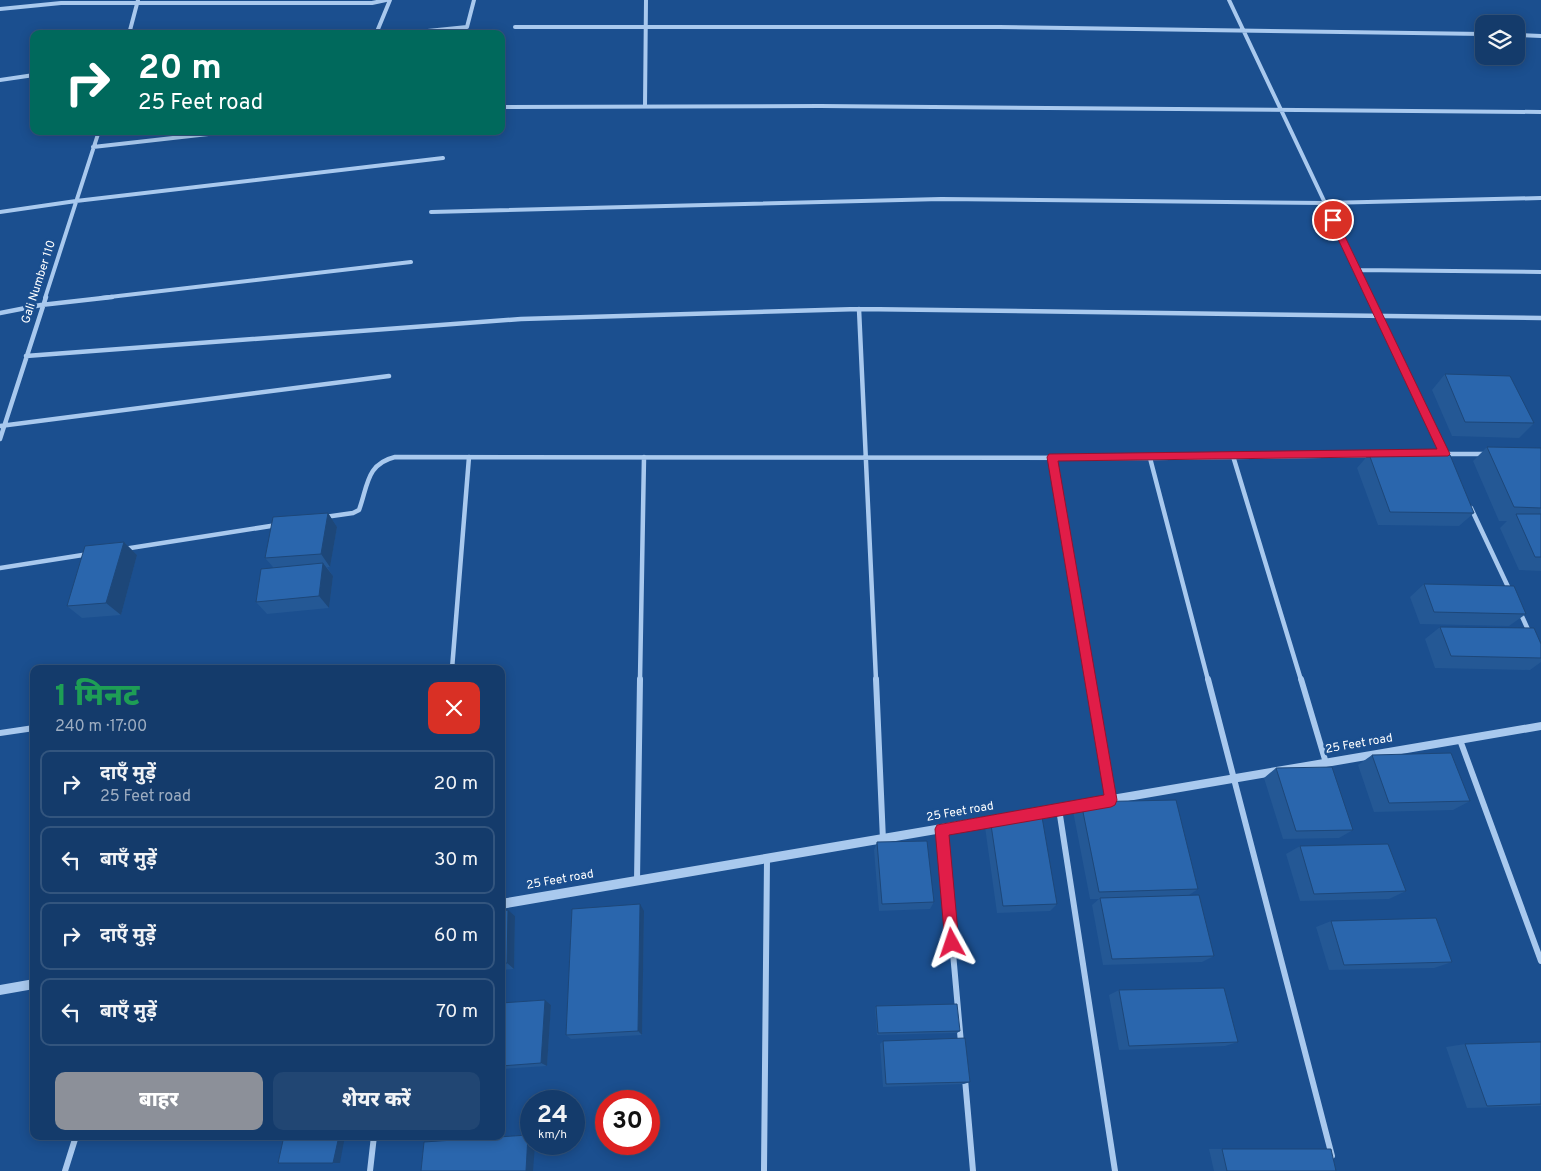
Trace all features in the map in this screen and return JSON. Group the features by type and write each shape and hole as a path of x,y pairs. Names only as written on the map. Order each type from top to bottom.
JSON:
{"street":[{"path":"0,9 52,3 138,1 372,4 388,0"},
{"path":"377,30 388,0"},
{"path":"432,30 467,26 474,0"},
{"path":"645,106 646,0"},
{"path":"1229,0 1449,462"},
{"path":"130,30 138,1"},
{"path":"515,27 646,25 1243,29 1475,34"},
{"path":"1525,35 1541,36"},
{"path":"0,80 30,76"},
{"path":"505,107 1280,109 1541,112"},
{"name":"Gali Number 110","path":"0,439 2,426 97,135"},
{"path":"93,147 200,135"},
{"path":"0,212 443,158"},
{"path":"431,212 941,199 1325,203 1541,198"},
{"path":"0,313 41,305 410,262"},
{"path":"1357,270 1541,272"},
{"path":"859,309 883,840"},
{"path":"26,356 521,319 859,309 1541,318"},
{"path":"2,426 389,376"},
{"path":"317,518 353,513 359,510 372,468 384,458 1150,458 1493,454"},
{"path":"1233,456 1326,763"},
{"path":"452,665 469,457"},
{"path":"637,881 644,457"},
{"path":"1052,457 1111,800"},
{"path":"1150,458 1232,780 1333,1162"},
{"path":"1470,506 1512,595"},
{"path":"115,550 279,524"},
{"path":"0,568 96,553"},
{"path":"1516,604 1533,639"},
{"name":"25 Feet road","path":"505,903 1541,726"},
{"path":"0,734 30,729"},
{"path":"1460,740 1541,961"},
{"path":"1059,809 1115,1171"},
{"path":"942,829 962,1054"},
{"path":"764,1171 768,859"},
{"path":"0,990 30,985"},
{"path":"964,1073 974,1171"},
{"path":"65,1171 75,1140"},
{"path":"370,1171 374,1140"}],"building":[{"path":"1445,374 1510,376 1534,423 1465,422"},
{"path":"1487,447 1541,448 1541,508 1514,507"},
{"path":"1369,454 1450,455 1474,513 1390,512"},
{"path":"328,513 321,554 265,558 273,517"},
{"path":"1516,514 1541,514 1541,557 1535,557"},
{"path":"124,542 106,603 67,606 85,546"},
{"path":"323,563 319,596 256,602 261,569"},
{"path":"1424,584 1514,586 1526,614 1434,612"},
{"path":"1440,627 1534,628 1541,644 1541,658 1451,656"},
{"path":"1451,753 1470,801 1389,803 1372,755"},
{"path":"1332,767 1353,830 1296,831 1276,768"},
{"path":"1176,800 1198,889 1099,892 1081,802"},
{"path":"1042,817 1057,904 1003,906 990,818"},
{"path":"927,841 934,902 882,904 877,842"},
{"path":"1388,844 1406,891 1314,894 1300,846"},
{"path":"1199,895 1214,956 1112,959 1100,898"},
{"path":"640,904 638,1031 566,1035 572,909"},
{"path":"505,910 508,910 507,963 505,963"},
{"path":"1436,918 1452,962 1344,965 1331,921"},
{"path":"1224,988 1238,1042 1129,1046 1119,990"},
{"path":"545,1000 541,1063 505,1066 505,1003"},
{"path":"957,1004 960,1031 878,1033 876,1006"},
{"path":"965,1038 970,1082 886,1084 883,1041"},
{"path":"1541,1042 1541,1104 1487,1106 1465,1044"},
{"path":"520,1136 520,1155 527,1155 526,1171 421,1171 424,1142 505,1140 505,1137"},
{"path":"283,1140 338,1140 333,1163 278,1163"},
{"path":"1222,1149 1331,1149 1336,1171 1227,1171"}],"route":[{"path":"952,943 942,829 1111,800 1052,457 1150,458 1444,454 1333,220"}]}
